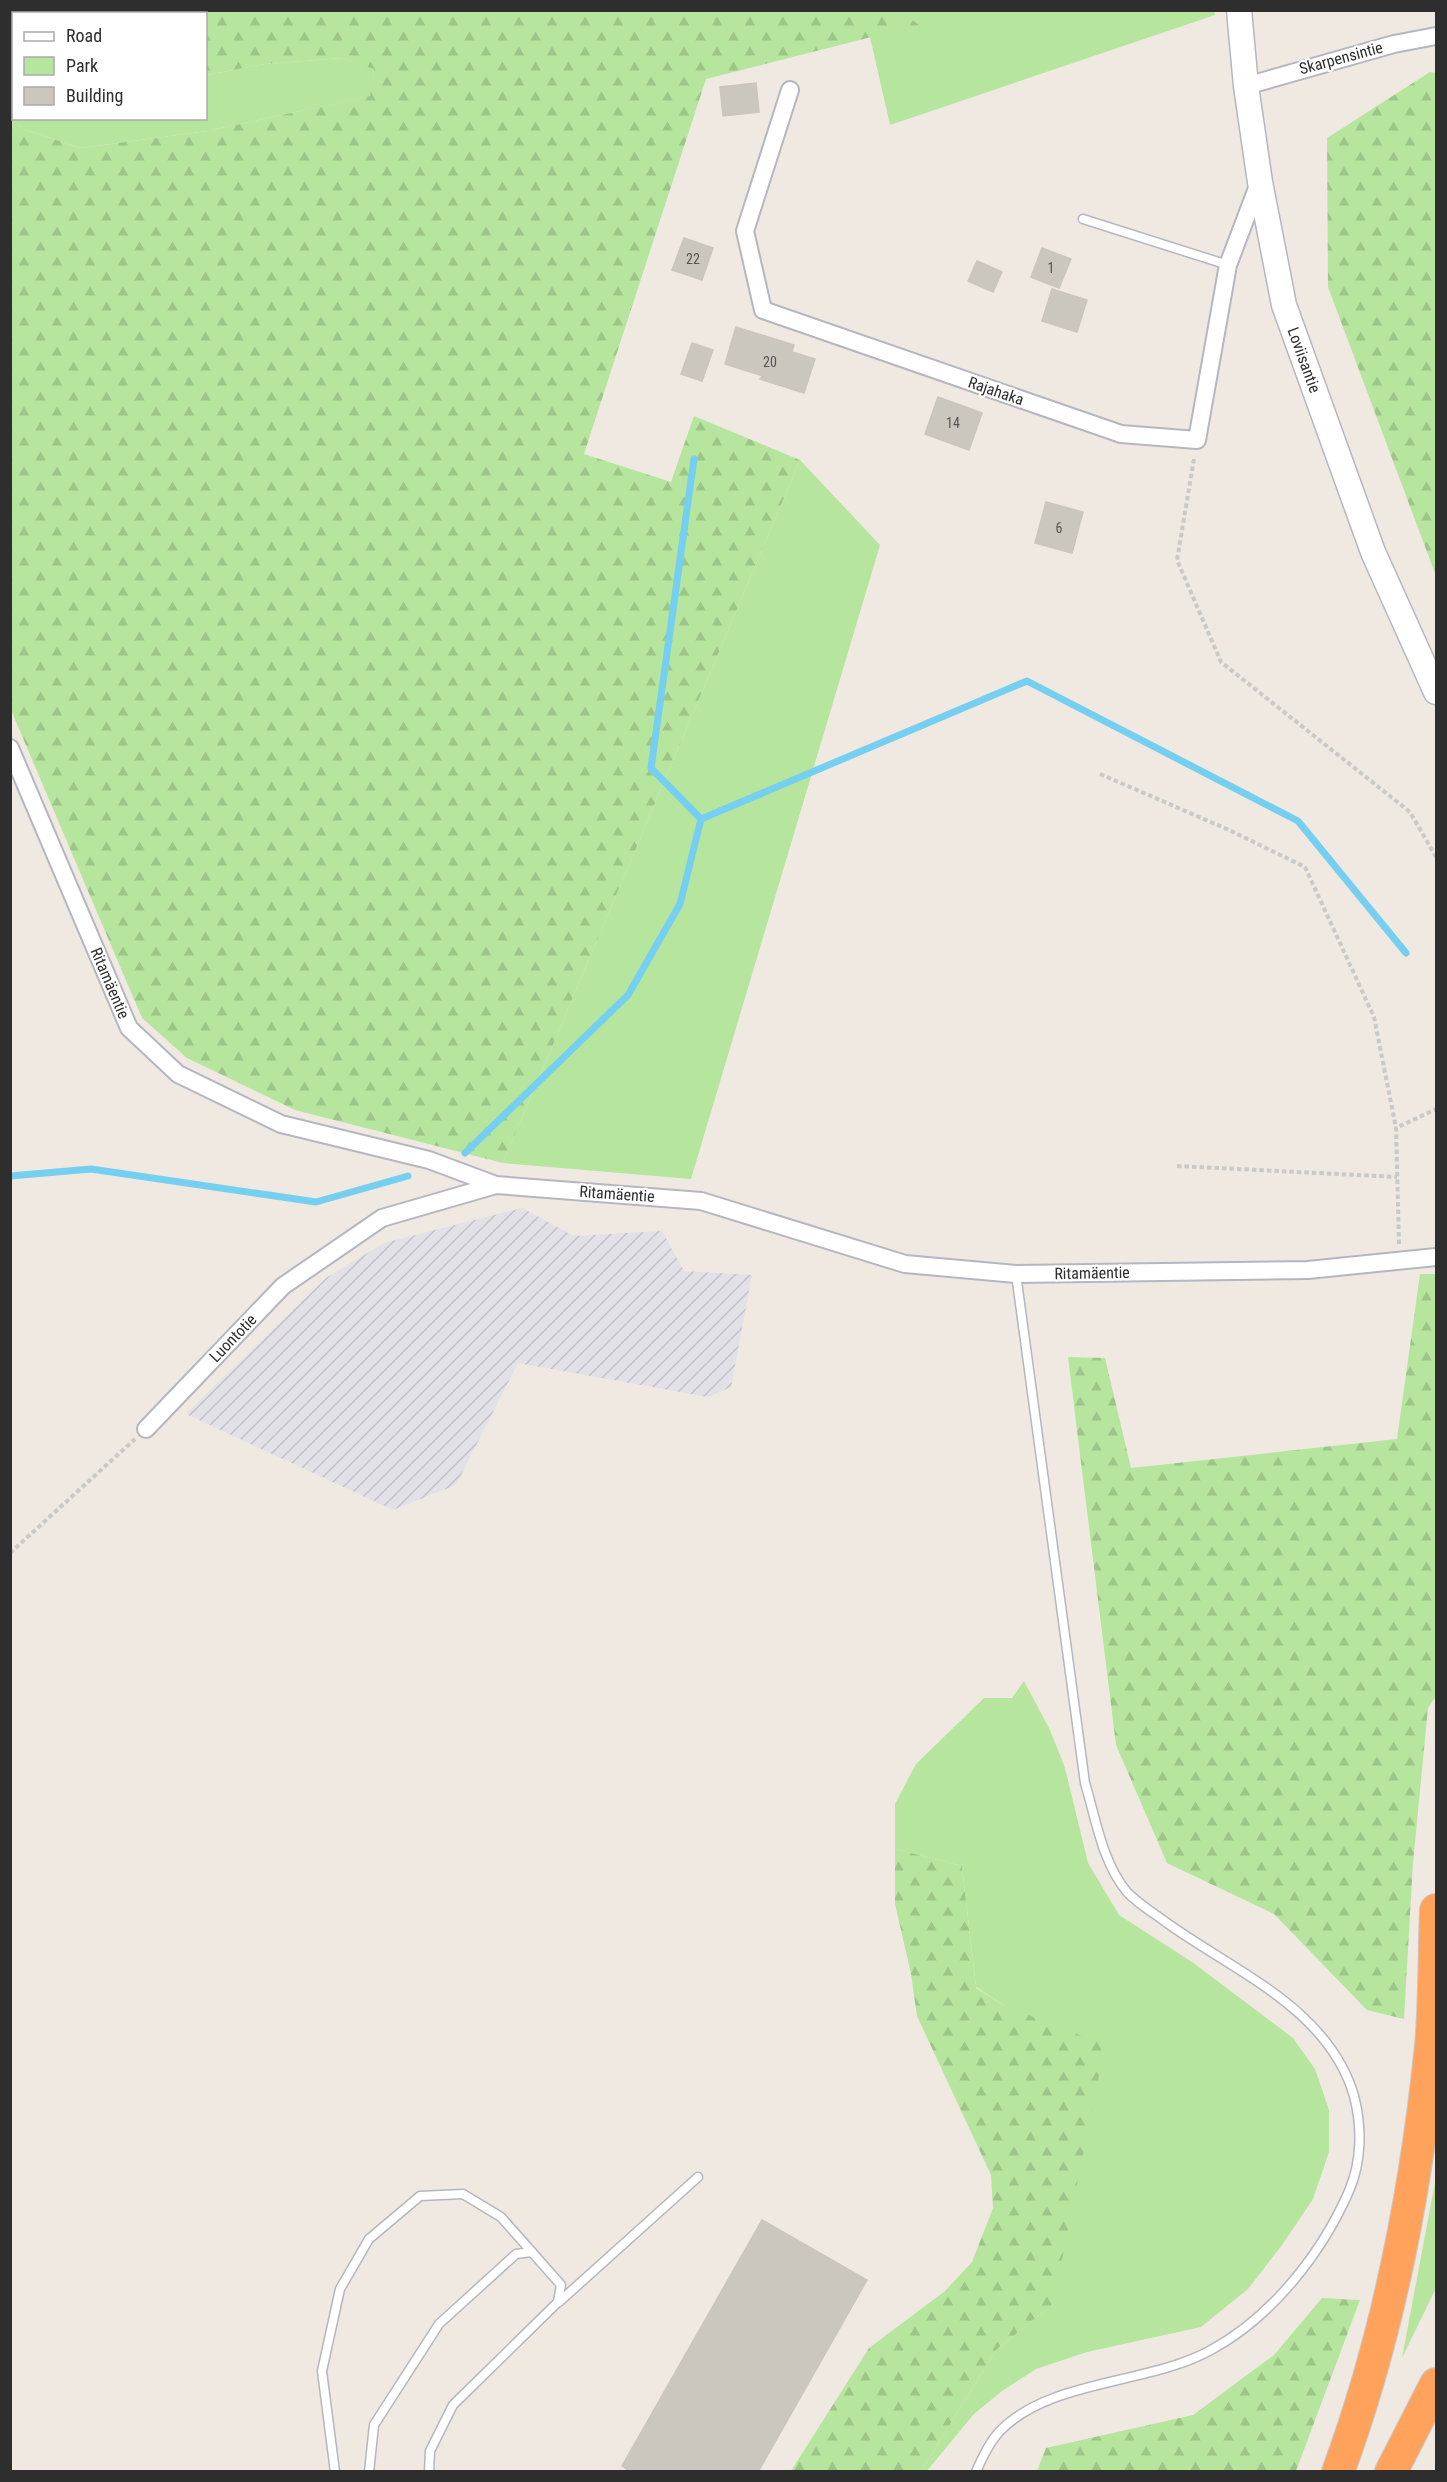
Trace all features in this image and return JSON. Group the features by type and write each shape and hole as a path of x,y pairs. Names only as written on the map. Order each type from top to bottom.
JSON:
{"highway":[{"path":"1338,2472 1379,2344 1404,2242 1431,2044 1437,1910"},
{"path":"1391,2472 1437,2384"}],"main road":[{"name":"Loviisantie","path":"1239,10 1246,86 1260,182 1284,304 1373,552 1437,692"}],"street":[{"name":"Skarpensintie","path":"1246,86 1394,44 1437,36"},
{"name":"Rajahaka","path":"790,90 745,231 763,310 1121,434 1197,440"},
{"path":"1197,440 1228,265 1260,182"},
{"name":"Ritamäentie","path":"10,748 129,1028 178,1074 281,1124 429,1160 496,1185 701,1201 905,1264 1016,1274 1308,1270 1399,1259 1437,1257"},
{"name":"Luontotie","path":"146,1429 283,1286 382,1218 496,1185"}],"lane":[{"path":"1083,219 1228,265"},
{"path":"976,2471 984,2454 999,2433 1020,2414 1055,2398 1183,2363 1211,2350 1255,2319 1300,2271 1322,2242 1339,2213 1351,2187 1360,2138 1358,2110 1351,2087 1328,2044 1303,2016 1260,1984 1147,1909 1128,1893 1114,1873 1107,1857 1085,1783 1016,1274"},
{"path":"429,2472 430,2451 453,2405 558,2302 698,2177"},
{"path":"335,2472 322,2371 340,2289 369,2239 420,2196 463,2194 501,2217 561,2285 558,2302"},
{"path":"369,2472 375,2425 439,2324 516,2254 532,2252"}],"path":[{"path":"1197,440 1177,560 1221,662 1410,812 1437,857"},
{"path":"1100,774 1229,830 1305,867 1374,1017 1396,1128 1399,1259"},
{"path":"1396,1128 1437,1109"},
{"path":"1178,1166 1397,1177"},
{"path":"10,1553 146,1429"}],"shaded area":[{"path":"522,1208 574,1236 662,1231 684,1271 752,1275 731,1387 708,1397 518,1363 456,1485 393,1510 186,1414 326,1278 384,1243"}],"green space":[{"path":"899,10 919,25 706,79 584,454 671,482 694,416 800,460 503,1163 295,1110 187,1058 142,1018 11,710 11,118 23,129 81,148 207,131 370,96 374,69 343,58 265,64 207,75 207,12 12,12 11,38 11,11"},
{"path":"1214,10 1215,15 890,125 870,37 918,25 899,11"},
{"path":"12,37 12,119 11,118 10,38"},
{"path":"343,58 374,68 371,96 207,131 81,148 23,129 13,120 207,120 207,75 265,64"},
{"path":"1430,72 1436,73 1436,576 1328,287 1327,138"},
{"path":"800,460 880,545 691,1179 503,1163"},
{"path":"1420,1274 1436,1274 1436,1696 1428,1708 1413,1863 1404,2019 1367,2010 1274,1914 1167,1863 1116,1745 1068,1357 1105,1358 1131,1468 1397,1439"},
{"path":"1024,1681 1050,1730 1065,1768 1088,1863 1119,1915 1192,1962 1293,2038 1315,2069 1329,2110 1329,2152 1313,2199 1282,2245 1248,2289 1201,2327 1087,2352 1036,2369 1002,2391 974,2414 926,2472 921,2471 997,2349 1053,2304 1005,2006 976,1987 962,1866 895,1849 895,1804 916,1764 984,1698 1012,1698"},
{"path":"895,1849 962,1866 976,1988 1005,2006 1105,2045 1053,2304 997,2349 921,2471 791,2471 869,2348 945,2291 972,2262 993,2208 991,2175 917,2016 911,1974 895,1904"},
{"path":"1436,2177 1436,2288 1402,2358"},
{"path":"1322,2298 1360,2300 1296,2471 1037,2471 1046,2448 1193,2415 1274,2355"}],"building":[{"path":"756,83 759,112 723,116 720,87"},
{"path":"684,238 713,248 702,280 672,270"},
{"path":"1042,248 1071,259 1059,288 1031,277"},
{"path":"977,261 1002,272 993,292 968,281"},
{"path":"1052,289 1087,300 1077,332 1042,321"},
{"path":"736,327 794,345 792,352 815,359 804,393 760,379 763,376 725,364"},
{"path":"692,343 713,350 702,381 681,374"},
{"path":"938,397 982,413 969,450 925,434"},
{"path":"1046,502 1083,512 1072,553 1035,543"},
{"path":"762,2220 867,2280 758,2472 631,2472 622,2466"}],"waterway":[{"path":"465,1153 628,995 680,904 701,819 651,768 694,459"},
{"path":"701,819 1027,681 1298,821 1406,953"},
{"path":"10,1176 91,1169 316,1202 408,1176"}]}
